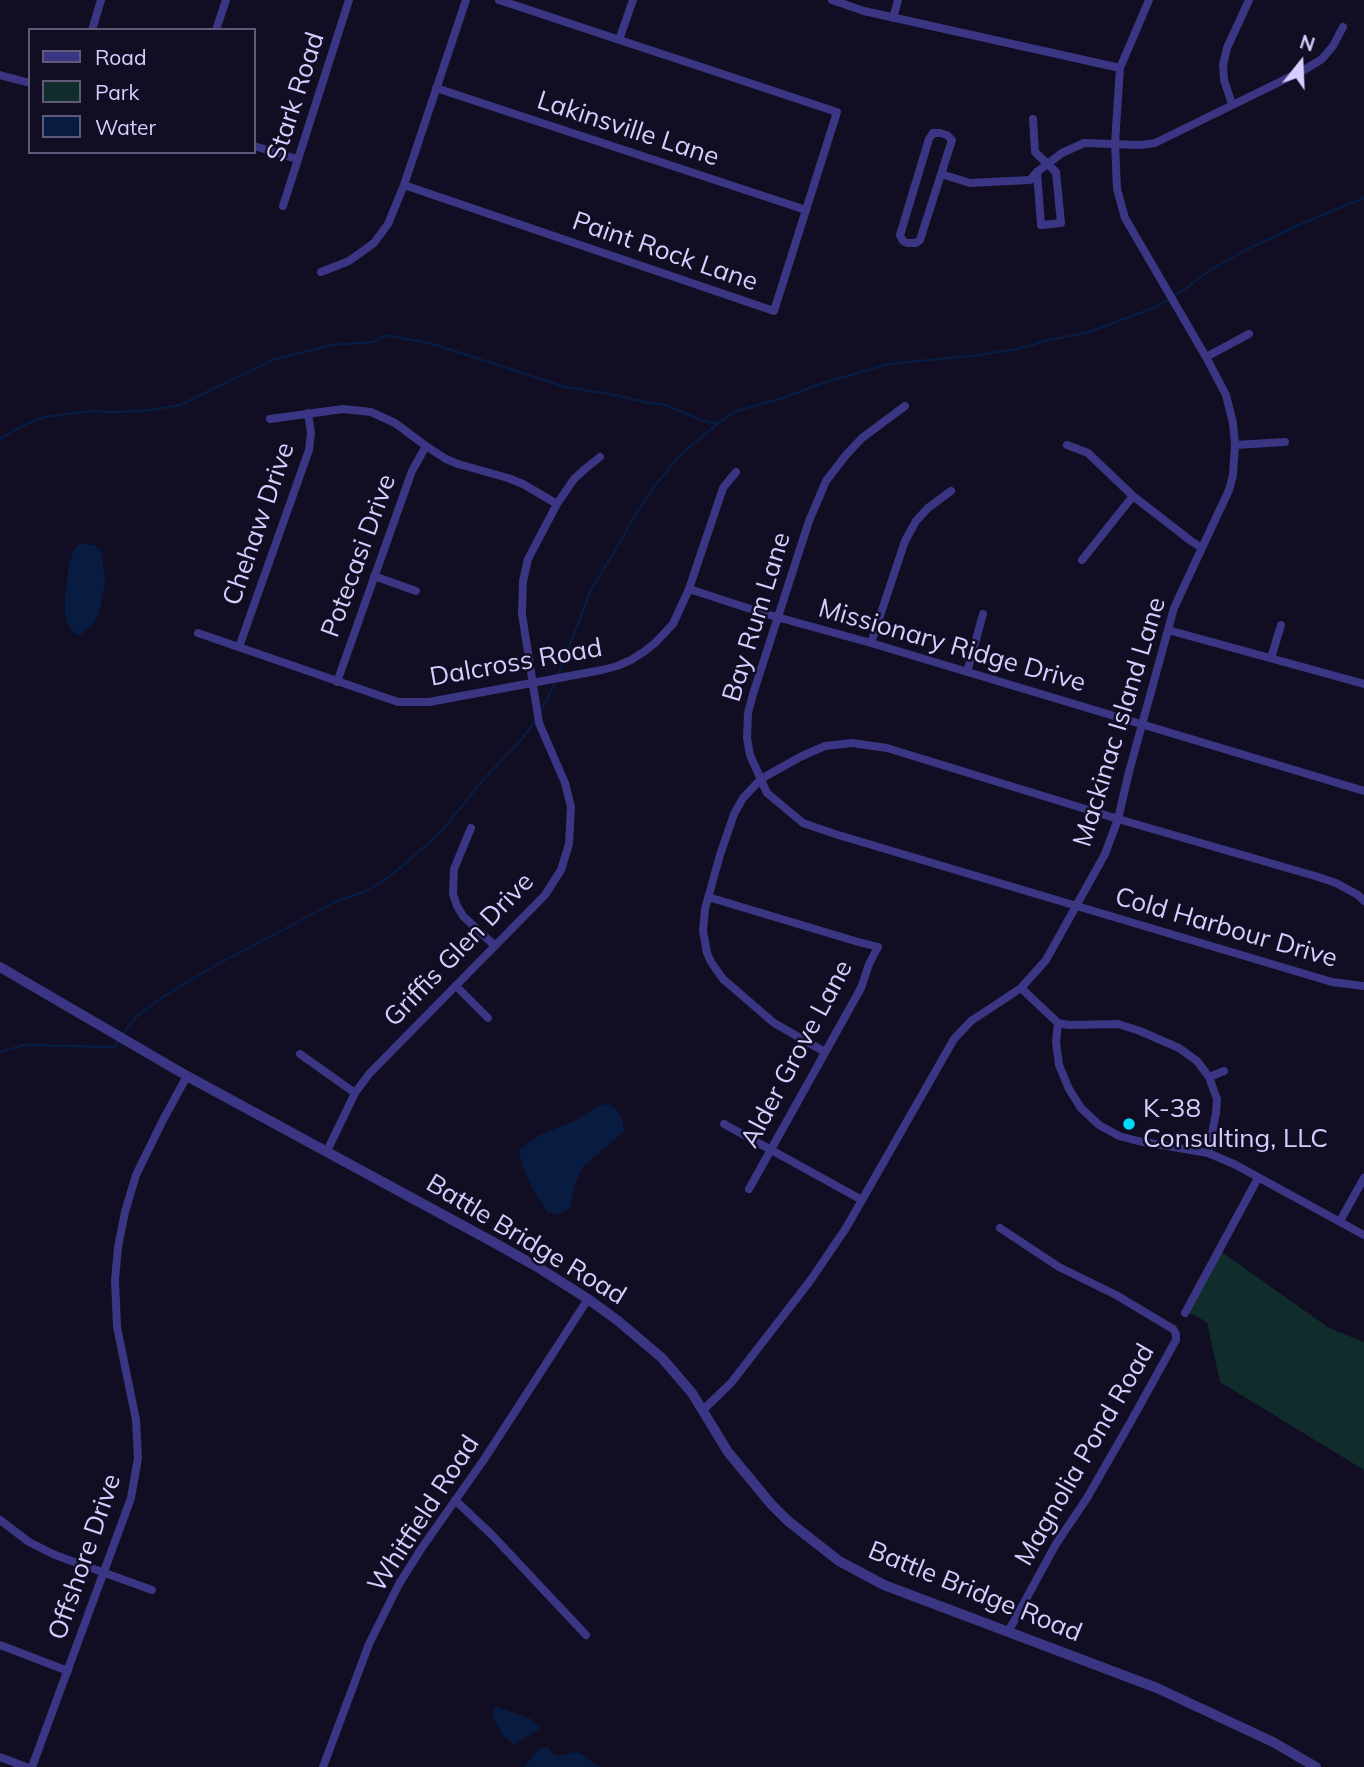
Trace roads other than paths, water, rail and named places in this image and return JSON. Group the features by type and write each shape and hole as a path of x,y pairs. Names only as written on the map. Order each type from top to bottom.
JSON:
{"street":[{"path":"93,28 101,0"},
{"path":"217,28 226,0"},
{"name":"Stark Road","path":"283,206 349,0"},
{"path":"321,272 349,261 374,243 388,224 404,185 466,0"},
{"name":"Paint Rock Lane","path":"404,185 774,311 837,112 499,0"},
{"path":"620,40 633,0"},
{"path":"832,0 893,18 1120,68"},
{"path":"893,18 898,0"},
{"name":"Mackinac Island Lane","path":"703,1410 732,1384 846,1228 954,1039 971,1021 1021,988 1046,960 1077,906 1105,853 1118,819 1149,695 1179,595 1229,490 1236,445 1226,395 1125,218 1117,189 1115,144 1120,68 1149,0"},
{"path":"1233,104 1224,80 1223,65 1230,41 1249,0"},
{"path":"941,174 970,183 1030,180 1047,164 1084,143 1155,143 1322,59 1343,27"},
{"path":"0,75 28,82"},
{"name":"Lakinsville Lane","path":"436,88 806,209"},
{"path":"1033,119 1035,152 1056,172 1061,223 1041,225 1037,172"},
{"path":"933,133 947,135 952,140 941,174 920,240 916,243 903,241 900,236 933,133"},
{"path":"256,147 297,159"},
{"path":"1206,357 1249,334"},
{"name":"Bay Rum Lane","path":"905,406 862,438 826,481 809,521 753,694 748,713 747,738 750,755 767,793 803,823 1077,906"},
{"path":"270,419 343,409 371,412 395,423 426,446 458,464 523,484 557,504"},
{"name":"Chehaw Drive","path":"239,647 309,450 311,433 308,413"},
{"path":"1236,445 1285,442"},
{"path":"1067,445 1088,453 1133,496 1202,548"},
{"name":"Potecasi Drive","path":"337,682 412,471 426,446"},
{"name":"Griffis Glen Drive","path":"327,1151 355,1093 369,1074 545,895 561,870 569,844 571,818 568,795 539,723 522,614 523,580 528,559 557,504 574,480 600,457"},
{"name":"Dalcross Road","path":"198,633 398,702 429,702 602,670 631,660 665,633 680,610 689,589 723,488 736,472"},
{"path":"871,643 905,541 916,521 951,491"},
{"path":"1082,560 1133,496"},
{"path":"374,576 415,591"},
{"name":"Missionary Ridge Drive","path":"689,589 1364,791"},
{"path":"967,672 983,614"},
{"path":"1271,658 1281,625"},
{"path":"1168,630 1364,684"},
{"path":"825,1052 774,1023 723,979 707,953 703,918 734,814 743,798 761,779 825,746 863,743 887,748 1315,876 1336,883 1364,901"},
{"path":"471,828 454,869 453,894 463,916 495,946"},
{"name":"Alder Grove Lane","path":"708,897 878,947 861,988 749,1189"},
{"name":"Cold Harbour Drive","path":"1077,906 1332,982 1364,986"},
{"name":"Battle Bridge Road","path":"0,967 187,1076 539,1268 588,1299 662,1358 684,1382 728,1452 752,1482 788,1521 848,1566 884,1585 1157,1688 1273,1742 1316,1767"},
{"path":"456,986 488,1018"},
{"path":"1021,988 1058,1023 1118,1024 1179,1048 1197,1061 1209,1077 1217,1099 1208,1153"},
{"path":"1058,1023 1056,1042 1059,1065 1082,1108 1099,1125 1119,1136 1138,1141 1208,1153 1234,1164 1364,1235"},
{"path":"300,1054 355,1093"},
{"path":"1209,1077 1224,1071"},
{"name":"Offshore Drive","path":"32,1767 131,1498 138,1458 136,1420 117,1327 115,1280 118,1247 136,1175 187,1076"},
{"path":"724,1124 862,1200"},
{"path":"1185,1313 1258,1178"},
{"path":"1340,1221 1364,1178"},
{"name":"Magnolia Pond Road","path":"1000,1228 1059,1268 1116,1295 1174,1329 1176,1334 1176,1340 1130,1423 1087,1498 1056,1544 1008,1632"},
{"name":"Whitfield Road","path":"323,1767 369,1644 399,1584 588,1299"},
{"path":"455,1500 492,1535 586,1635"},
{"path":"0,1520 29,1542 55,1555 152,1590"},
{"path":"0,1645 68,1671"},
{"path":"0,1757 26,1767"}],"water":[{"path":"83,543 96,546 102,553 105,582 99,614 93,624 81,635 77,635 67,622 65,597 69,564 74,550"},
{"path":"608,1104 615,1108 622,1119 624,1131 582,1168 570,1207 560,1215 548,1213 523,1168 519,1152 521,1148 540,1135"},
{"path":"497,1707 529,1718 541,1728 514,1745 502,1734 492,1715"},
{"path":"548,1747 558,1756 575,1752 581,1754 600,1767 524,1767 537,1751"}],"waterway":[{"path":"558,675 591,590 635,515 680,455 736,411 889,364 1018,349 1089,332 1156,307 1210,270 1244,251 1364,198"},
{"path":"0,439 45,417 89,411 143,411 180,405 275,359 332,345 373,342 386,335 433,344 565,387 666,405 716,424"},
{"path":"540,713 556,681"},
{"path":"123,1034 136,1017 157,1001 209,969 337,901 379,884 441,832 535,721"},
{"path":"0,1052 24,1045 114,1047 119,1039"}],"place":[{"name":"K-38 Consulting, LLC","path":"1129,1124"}]}
